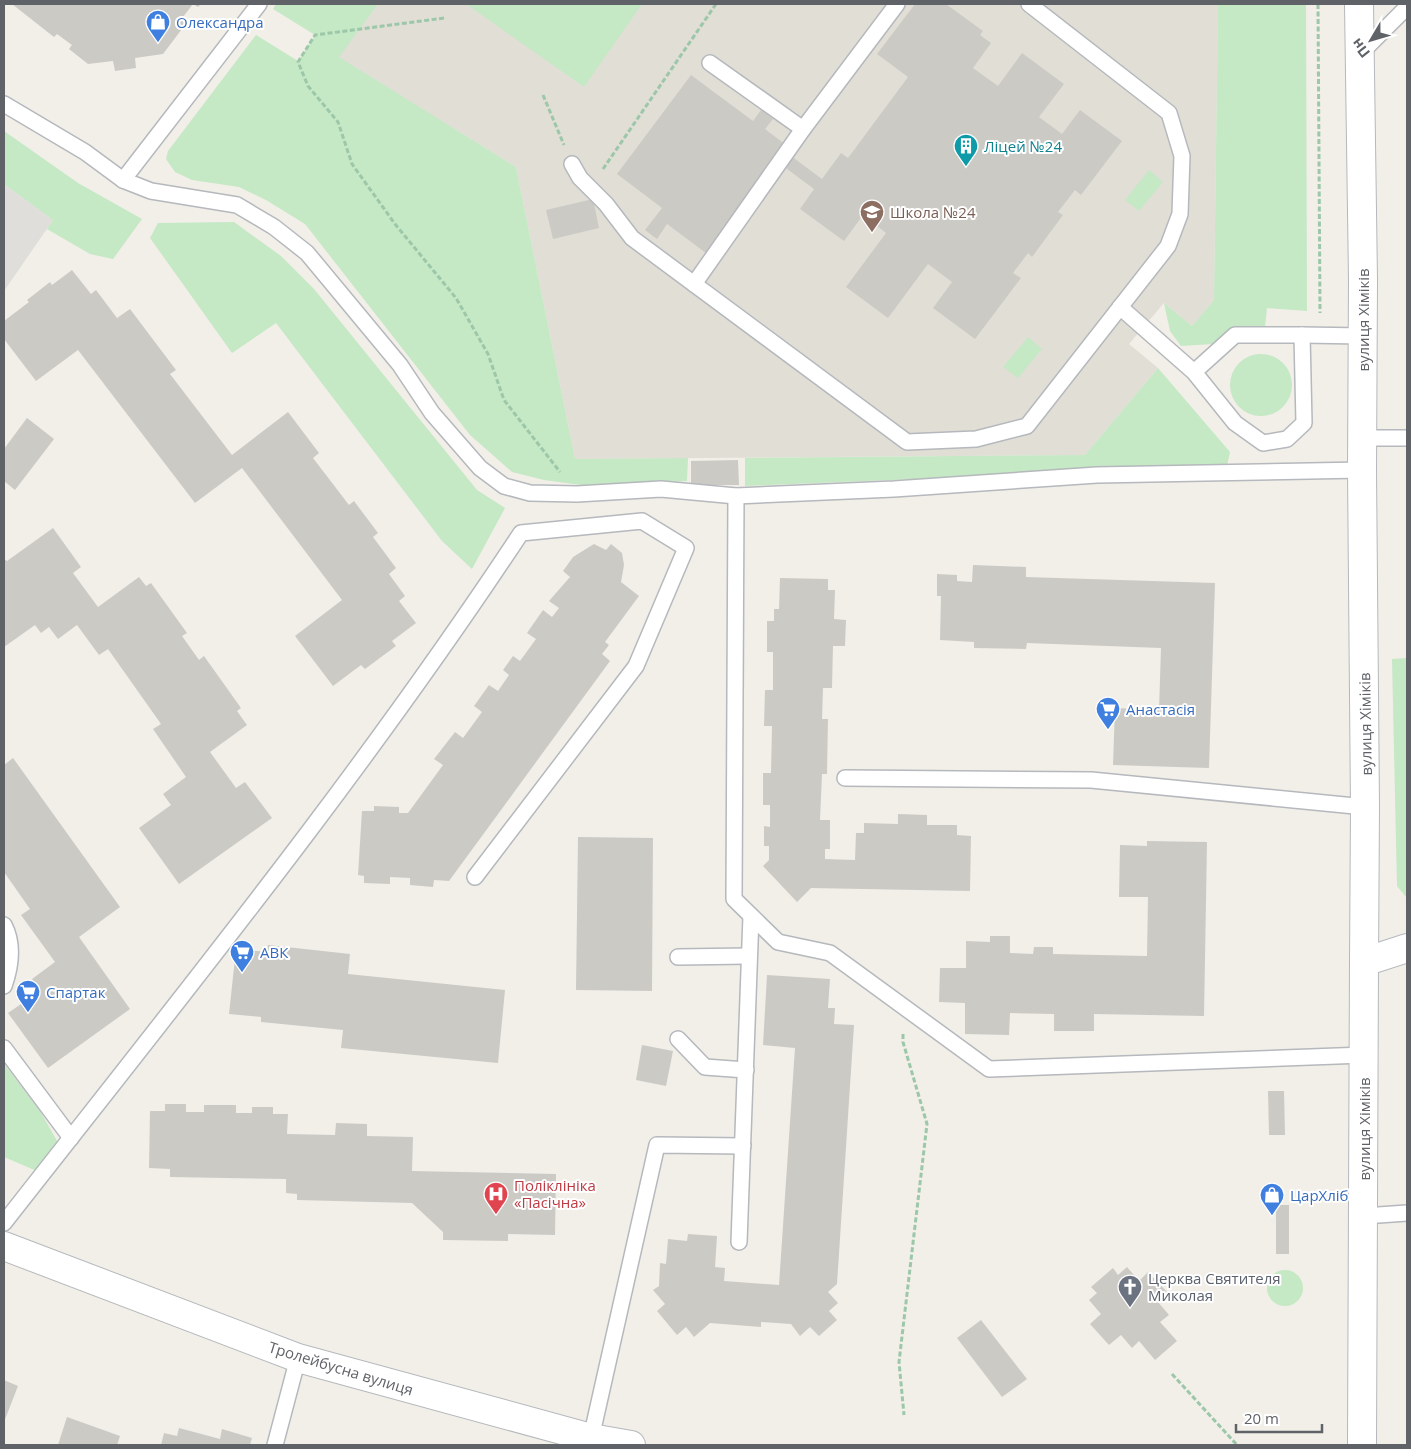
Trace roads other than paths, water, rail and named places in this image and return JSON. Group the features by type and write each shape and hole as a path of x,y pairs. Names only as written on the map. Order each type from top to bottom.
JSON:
{"street":[{"name":"вулиця Хіміків","path":"1358,4 1363,336 1362,470 1366,806 1362,1445"},
{"path":"1364,962 1407,948"},
{"name":"Тролейбусна вулиця","path":"4,1246 298,1358 591,1438 630,1445"}],"lane":[{"path":"123,180 259,4"},
{"path":"694,284 803,129 897,4"},
{"path":"572,164 580,178 606,204 632,238 907,442 976,439 1027,426 1168,246 1180,214 1182,156 1169,113 1029,4"},
{"path":"1359,55 1407,7"},
{"path":"710,63 803,129"},
{"path":"4,104 84,152 123,180 151,191 237,204 274,227 307,253 400,365 432,413 480,468 504,486 530,493 577,494 661,488 736,496 894,489 1097,475 1362,470"},
{"path":"1120,307 1194,372 1235,424 1262,443 1287,439 1304,423 1302,335"},
{"path":"1194,372 1235,335 1363,336"},
{"path":"1362,438 1407,438"},
{"path":"736,496 734,899 778,942 830,954 990,1069 1364,1056"},
{"path":"4,1224 337,797 476,601 521,534 642,521 686,548 636,666 475,877"},
{"path":"846,778 1091,780 1366,806"},
{"path":"740,1242 751,916"},
{"path":"4,925 11,948 10,968 4,986"},
{"path":"678,957 749,956"},
{"path":"678,1039 705,1067 746,1070"},
{"path":"4,1048 71,1138"},
{"path":"591,1438 657,1145 743,1146"},
{"path":"1364,1216 1407,1213"},
{"path":"275,1445 298,1358"}],"place":[{"name":"Олександра","path":"158,43"},
{"name":"Ліцей №24","path":"966,167"},
{"name":"Школа №24","path":"872,233"},
{"name":"Анастасія","path":"1108,730"},
{"name":"АВК","path":"242,973"},
{"name":"Спартак","path":"28,1013"},
{"name":"Поліклініка «Пасічна»","path":"496,1215"},
{"name":"ЦарХліб","path":"1272,1216"},
{"name":"Церква Святителя Миколая","path":"1130,1308"}]}
